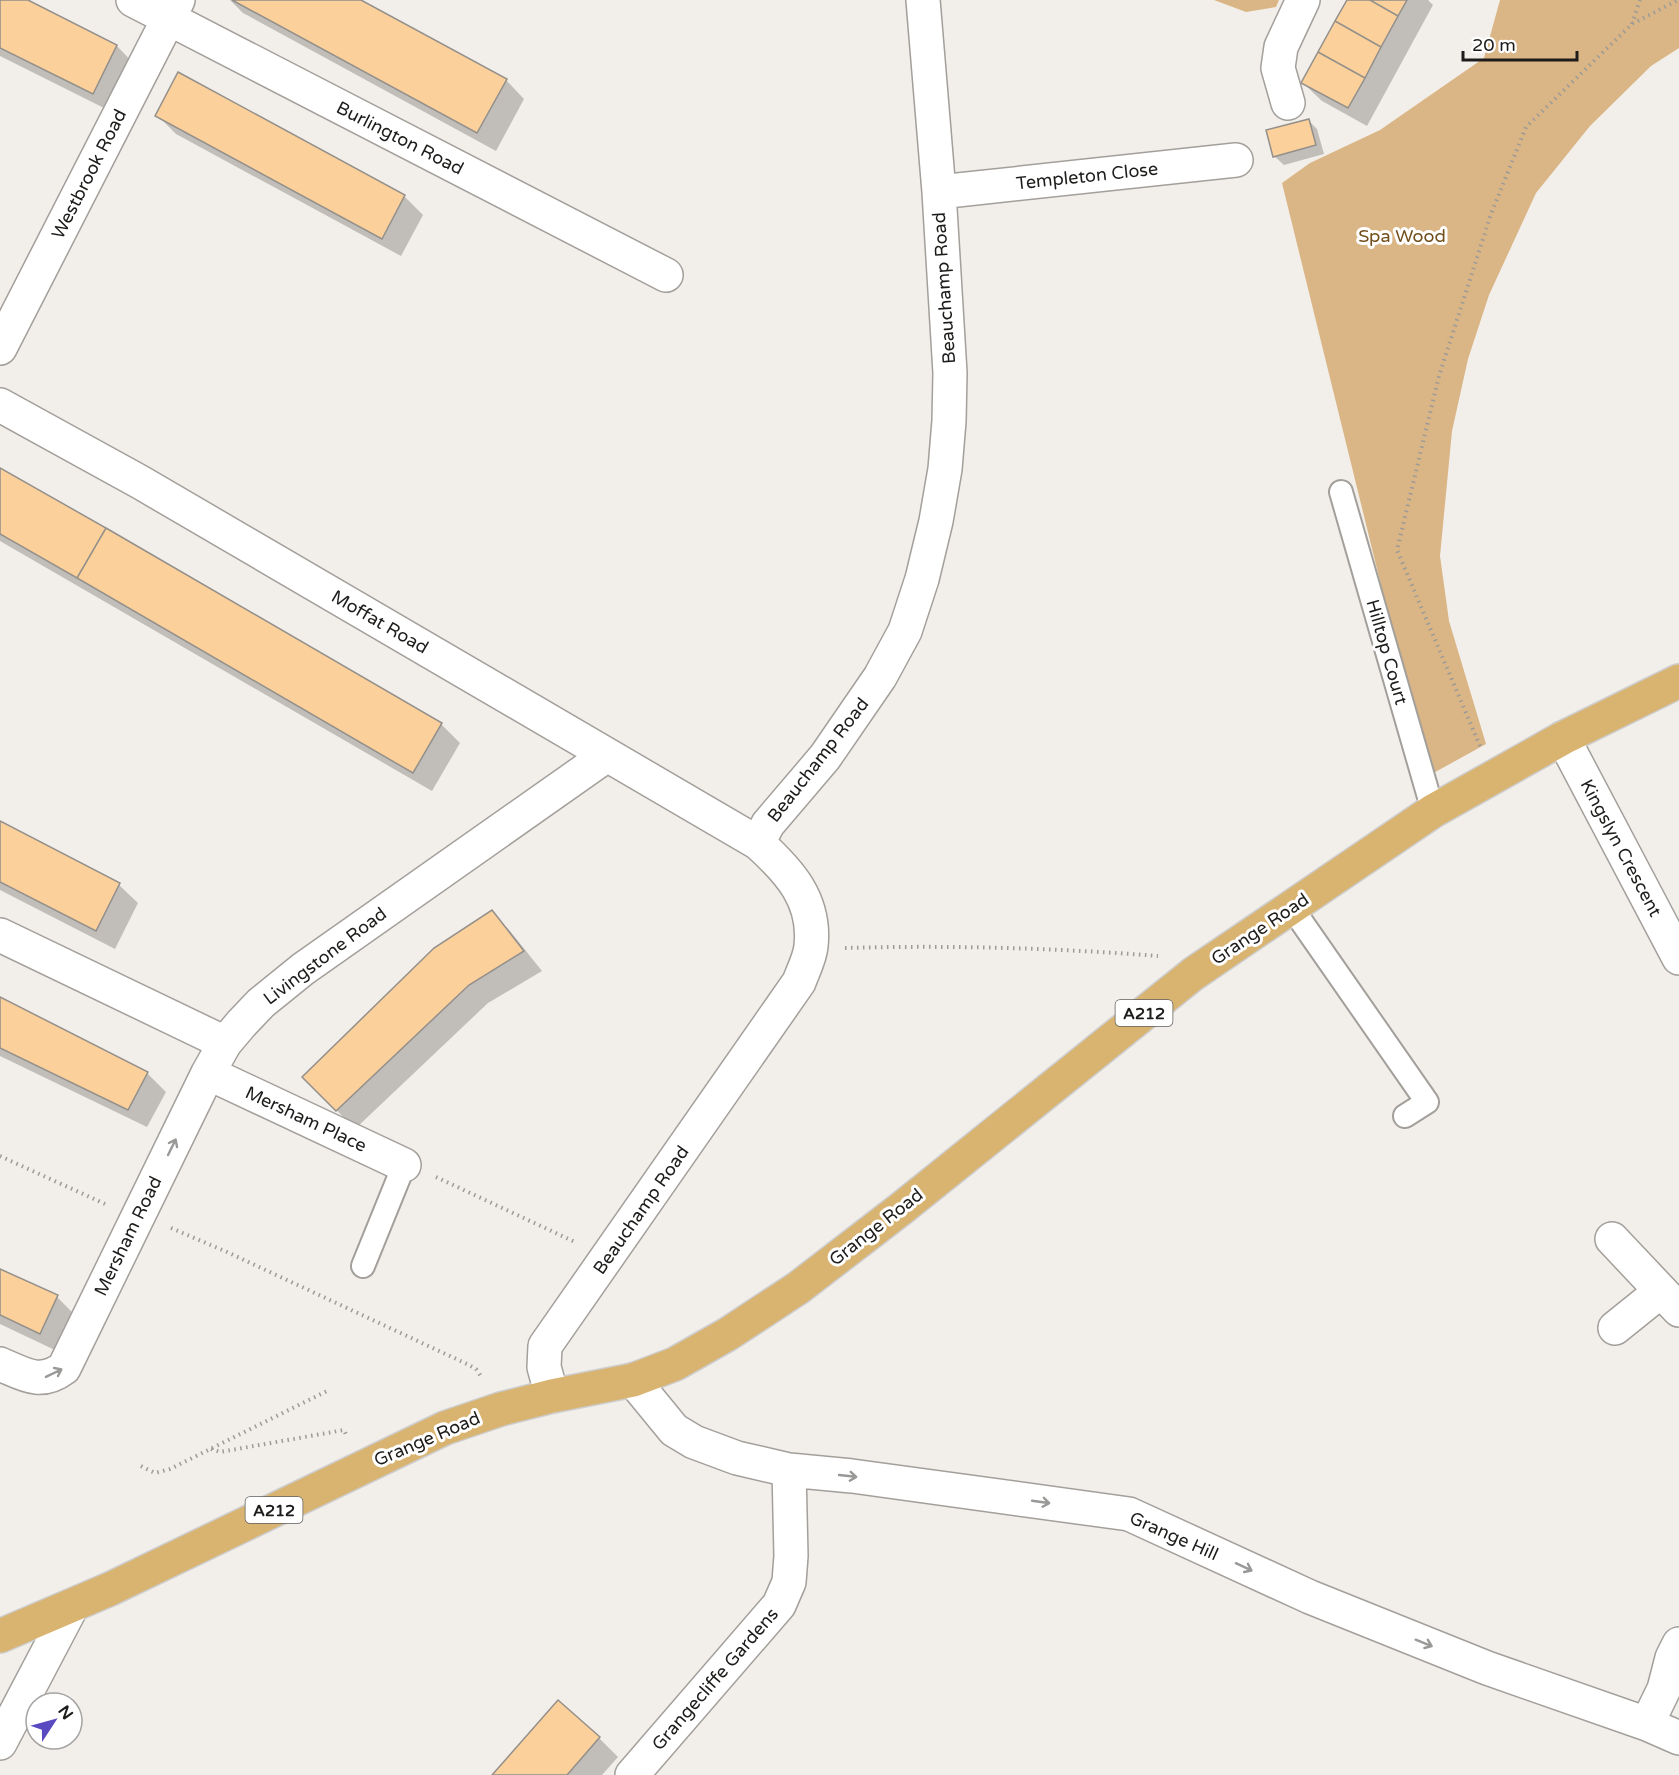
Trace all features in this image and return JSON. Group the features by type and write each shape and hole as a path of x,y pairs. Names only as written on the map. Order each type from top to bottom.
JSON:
{"main road":[{"name":"Grange Road","path":"0,1636 72,1606 445,1428 501,1409 633,1380 675,1364 728,1334 798,1288 902,1208 1193,974 1433,811 1563,738 1679,681"}],"street":[{"name":"Burlington Road","path":"133,0 173,9 666,276"},
{"name":"Beauchamp Road","path":"552,1396 544,1367 545,1346 799,982 811,948 811,930 806,906 797,884 784,867 758,843 768,824 825,757 880,677 905,631 922,579 945,469 950,374 939,192 923,0"},
{"path":"1288,104 1278,68 1281,47 1303,0"},
{"name":"Westbrook Road","path":"0,348 173,9"},
{"name":"Templeton Close","path":"939,192 1236,160"},
{"name":"Moffat Road","path":"0,405 140,482 758,843"},
{"name":"Kingslyn Crescent","path":"1563,738 1679,958"},
{"name":"Livingstone Road","path":"225,1043 261,1003 303,969 607,755"},
{"path":"0,935 225,1043"},
{"name":"Mersham Road","path":"0,1364 35,1378 53,1377 64,1368 208,1073 225,1043"},
{"name":"Mersham Place","path":"208,1073 404,1165"},
{"path":"1612,1239 1670,1300 1615,1328"},
{"name":"Grange Hill","path":"633,1380 668,1425 694,1442 737,1458 789,1470 852,1476 1129,1514 1310,1597 1487,1668 1647,1724 1679,1738"},
{"name":"Grangecliffe Gardens","path":"632,1775 779,1605 789,1582 792,1556 789,1470"},
{"path":"0,1743 72,1606"},
{"path":"1647,1724 1664,1689 1672,1658 1679,1644"}],"lane":[{"name":"Hilltop Court","path":"1341,492 1433,811"},
{"path":"1292,908 1426,1102 1405,1116"},
{"path":"363,1266 404,1165"}],"path":[{"path":"1632,24 1641,0"},
{"path":"1493,777 1397,550 1439,376 1491,214 1526,128 1632,24 1678,0"},
{"path":"811,948 903,947 1157,956"},
{"path":"0,1156 106,1205"},
{"path":"404,1165 417,1168 560,1235"},
{"path":"167,1227 468,1364"},
{"path":"141,1466 155,1473 170,1469 329,1390"},
{"path":"211,1448 220,1452 344,1430 361,1467"}],"green space":[{"path":"1214,0 1279,0 1276,7 1246,12"},
{"name":"Spa Wood","path":"1500,0 1679,0 1679,48 1651,66 1590,126 1536,193 1489,295 1468,359 1452,431 1440,556 1449,621 1486,744 1428,776 1282,183 1310,163 1380,130 1484,58"}],"building":[{"path":"0,0 28,0 117,45 93,94 0,48"},
{"path":"232,0 361,0 507,79 477,133"},
{"path":"1347,0 1370,0 1398,16 1381,47 1335,21"},
{"path":"1370,0 1407,0 1398,16"},
{"path":"1335,21 1381,47 1365,78 1318,52"},
{"path":"1318,52 1365,78 1348,108 1301,83"},
{"path":"178,72 405,195 382,239 155,116"},
{"path":"1309,119 1316,145 1273,157 1266,130"},
{"path":"0,468 106,528 77,578 0,534"},
{"path":"106,528 442,723 413,773 77,578"},
{"path":"0,821 120,883 96,931 0,882"},
{"path":"492,910 524,951 469,985 336,1111 302,1077 434,948"},
{"path":"0,997 148,1072 128,1110 0,1048"},
{"path":"0,1269 58,1295 40,1334 0,1315"},
{"path":"558,1700 600,1737 567,1775 492,1775"}]}
